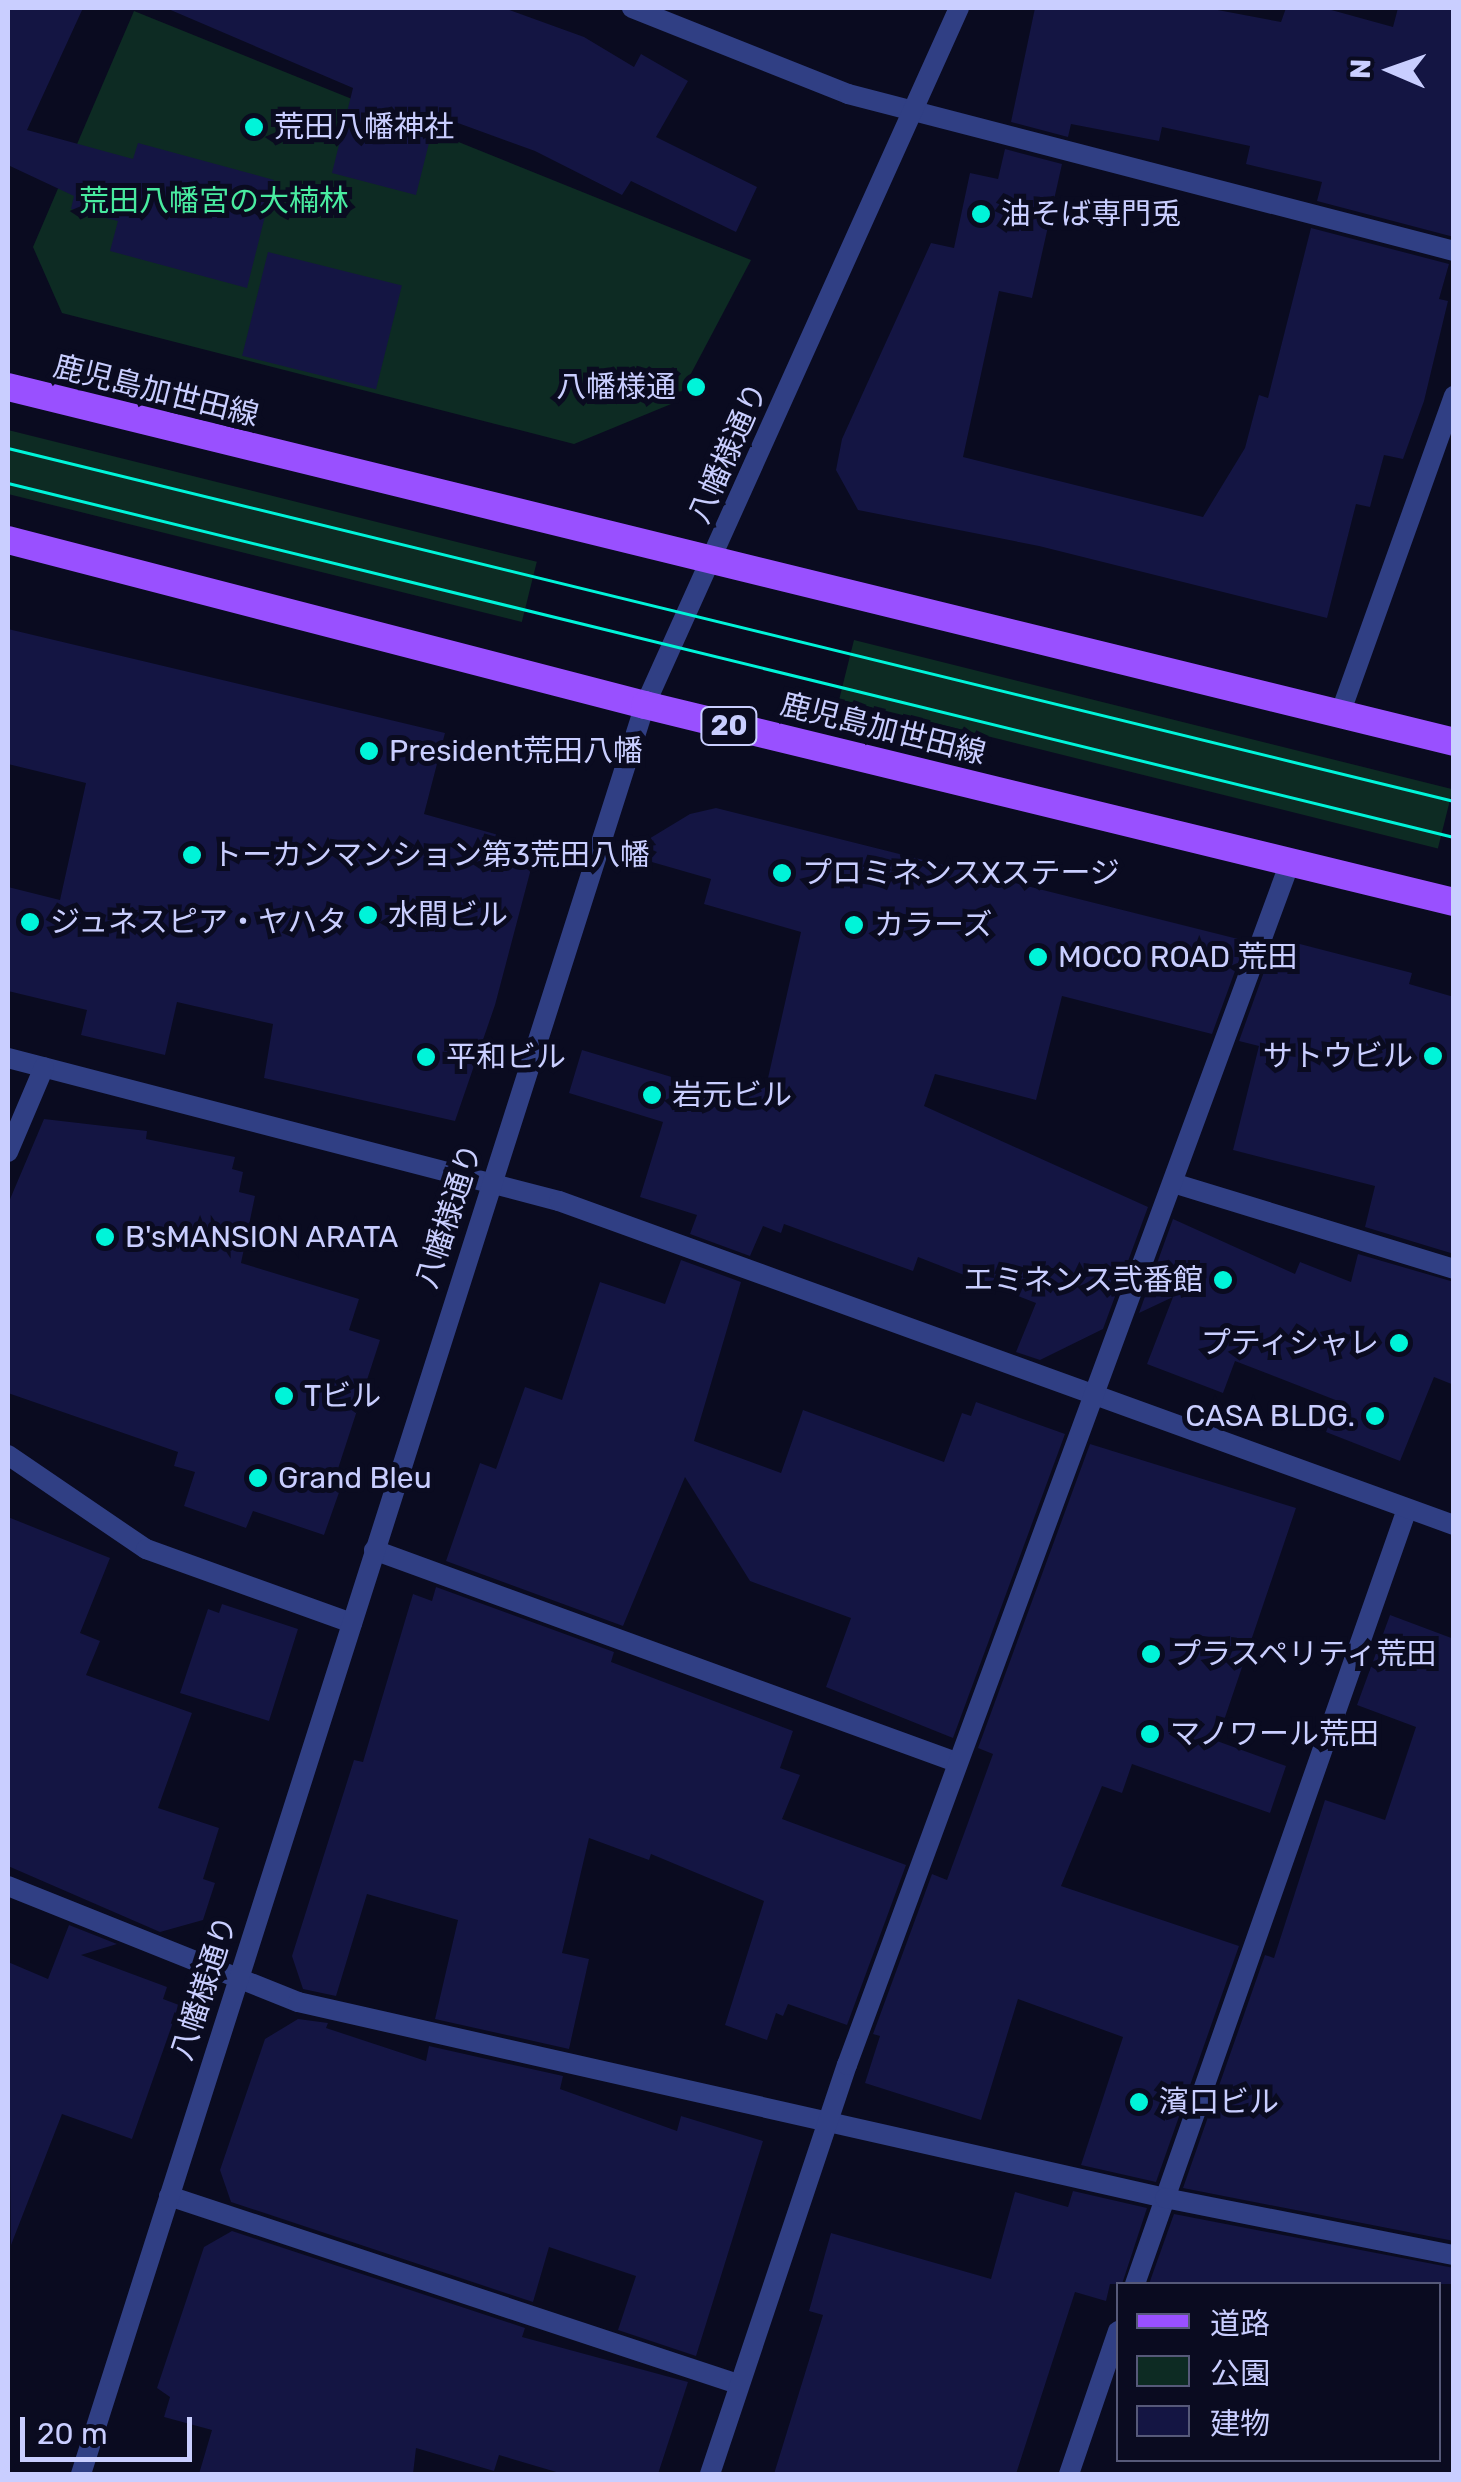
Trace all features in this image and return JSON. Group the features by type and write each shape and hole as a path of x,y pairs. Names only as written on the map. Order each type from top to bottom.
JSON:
{"main road":[{"name":"鹿児島加世田線","path":"8,387 1454,742"},
{"name":"鹿児島加世田線","path":"8,540 646,705 1454,902"}],"street":[{"path":"632,8 848,94 1454,251"},
{"name":"八幡様通り","path":"81,2474 646,705 959,8"},
{"path":"1340,714 1454,396"},
{"path":"710,2474 828,2119 956,1762 1290,862"},
{"path":"8,1058 491,1182 1454,1525"},
{"path":"8,1152 44,1067"},
{"path":"1174,1182 1454,1269"},
{"path":"8,1455 146,1549 352,1624"},
{"path":"1136,2282 1407,1510"},
{"path":"374,1550 956,1762"},
{"path":"8,1886 298,2002 1165,2198 1454,2256"},
{"path":"169,2196 738,2384"},
{"path":"1068,2474 1116,2337"}],"green space":[{"name":"荒田八幡宮の大楠林","path":"134,11 751,260 676,402 574,444 62,313 33,247"},
{"path":"8,430 537,562 522,622 8,494"},
{"path":"854,640 1453,789 1438,848 839,699"}],"building":[{"path":"8,8 83,8 27,130 133,159 138,143 274,180 247,288 110,251 118,221 71,209 74,196 10,166 8,172"},
{"path":"166,8 504,8 584,37 634,67 641,54 688,81 656,137 757,187 736,232 631,181 622,195 535,151 436,115 416,195 332,173 353,88"},
{"path":"1035,8 1207,8 1281,22 1286,8 1324,8 1393,27 1398,8 1454,8 1454,237 1317,201 1322,182 1246,164 1250,146 1162,127 1159,141 1071,124 1068,137 1011,122"},
{"path":"1005,149 1062,164 1032,298 999,291 963,457 1203,517 1245,448 1259,395 1268,398 1311,228 1449,264 1439,299 1448,301 1424,401 1403,459 1384,455 1370,507 1356,504 1327,618 1039,546 858,510 836,470 842,439 931,243 954,248 970,173 998,179"},
{"path":"268,252 402,285 376,389 242,356"},
{"path":"8,629 445,733 424,814 537,846 495,1005 455,1121 264,1078 273,1024 177,1002 165,1055 81,1035 87,1010 8,991 8,887 60,900 86,783 8,764"},
{"path":"716,808 1246,941 1212,1034 1062,996 1036,1100 935,1074 924,1106 1148,1207 1103,1329 1040,1360 1016,1352 1036,1303 918,1257 913,1271 784,1224 781,1233 763,1226 750,1256 690,1234 697,1215 640,1197 663,1122 569,1093 582,1050 748,1100 754,1083 766,1087 801,932 704,904 711,879 624,854 690,814"},
{"path":"1296,943 1412,973 1409,984 1454,997 1454,1254 1365,1227 1375,1186 1233,1150 1259,1046 1239,1041 1273,947 1294,952"},
{"path":"44,1119 147,1131 146,1139 235,1157 232,1169 243,1172 239,1192 255,1196 241,1263 359,1299 349,1330 380,1340 334,1481 342,1484 324,1535 253,1511 246,1528 184,1506 195,1472 174,1466 178,1452 8,1393 8,1204"},
{"path":"1173,1219 1295,1274 1300,1262 1351,1282 1358,1254 1454,1282 1454,1385 1434,1377 1400,1461 1326,1432 1338,1401 1235,1361 1223,1393 1147,1364 1173,1297 1139,1313"},
{"path":"681,1260 741,1282 694,1441 781,1473 803,1410 944,1462 962,1413 971,1416 976,1402 1065,1434 953,1738 826,1687 851,1618 750,1581 685,1477 623,1626 446,1561 480,1463 496,1469 525,1387 562,1400 600,1282 665,1304"},
{"path":"1090,1444 1296,1508 1217,1741 1286,1766 1270,1813 1132,1764 1122,1793 1102,1786 1061,1886 1239,1946 1156,2182 1081,2165 1123,2037 1018,1999 981,2120 865,2083 880,2036 873,2034 932,1874 947,1880 993,1754 978,1748"},
{"path":"8,1517 110,1558 80,1633 100,1641 86,1675 192,1713 158,1808 219,1828 203,1879 215,1883 203,1920 160,1932 8,1866"},
{"path":"436,1587 614,1652 611,1662 793,1731 780,1768 800,1775 782,1819 906,1865 847,2025 788,2004 783,2016 776,2013 767,2040 725,2025 764,1901 651,1854 649,1860 589,1838 562,1953 589,1959 569,2049 435,2019 458,1920 367,1894 336,1996 303,1989 292,1956 354,1760 363,1762 413,1594 432,1601"},
{"path":"222,1604 298,1629 269,1721 180,1693 208,1609 219,1613"},
{"path":"1390,1615 1454,1639 1454,2241 1183,2188 1265,1955 1274,1958 1325,1800 1385,1820 1416,1727 1357,1705"},
{"path":"69,1925 117,1944 81,1955 167,1987 163,1999 179,2005 132,2139 62,2114 11,2245 8,1962 48,1979"},
{"path":"298,2019 328,2023 326,2028 426,2061 429,2046 563,2076 560,2089 677,2131 681,2116 763,2141 696,2356 618,2330 636,2276 549,2247 533,2302 231,2202 220,2170 265,2039"},
{"path":"1073,2191 1147,2208 1123,2282 1110,2284 1106,2301 1075,2292 1016,2474 774,2474 823,2315 809,2311 831,2233 991,2279 1015,2192 1068,2207"},
{"path":"1174,2214 1454,2268 1454,2284 1150,2282"},
{"path":"232,2231 525,2328 522,2337 688,2382 658,2474 563,2474 499,2455 494,2471 416,2448 413,2474 199,2474 212,2430 164,2417 170,2397 157,2388 204,2247"}],"tram line":[{"path":"8,448 1454,801"},
{"path":"8,483 1454,837"}],"place":[{"name":"荒田八幡神社","path":"254,127"},
{"name":"油そば専門兎","path":"981,214"},
{"name":"八幡様通","path":"696,387"},
{"name":"President荒田八幡","path":"369,751"},
{"name":"トーカンマンション第3荒田八幡","path":"192,855"},
{"name":"プロミネンスXステージ","path":"782,873"},
{"name":"水間ビル","path":"368,915"},
{"name":"ジュネスピア・ヤハタ","path":"30,922"},
{"name":"カラーズ","path":"854,925"},
{"name":"MOCO ROAD 荒田","path":"1038,957"},
{"name":"サトウビル","path":"1433,1056"},
{"name":"平和ビル","path":"426,1057"},
{"name":"岩元ビル","path":"652,1095"},
{"name":"B'sMANSION ARATA","path":"105,1237"},
{"name":"エミネンス弐番館","path":"1223,1280"},
{"name":"プティシャレ","path":"1399,1343"},
{"name":"Tビル","path":"284,1396"},
{"name":"CASA BLDG.","path":"1375,1416"},
{"name":"Grand Bleu","path":"258,1478"},
{"name":"プラスペリティ荒田","path":"1151,1654"},
{"name":"マノワール荒田","path":"1150,1734"},
{"name":"濱口ビル","path":"1139,2102"}]}
